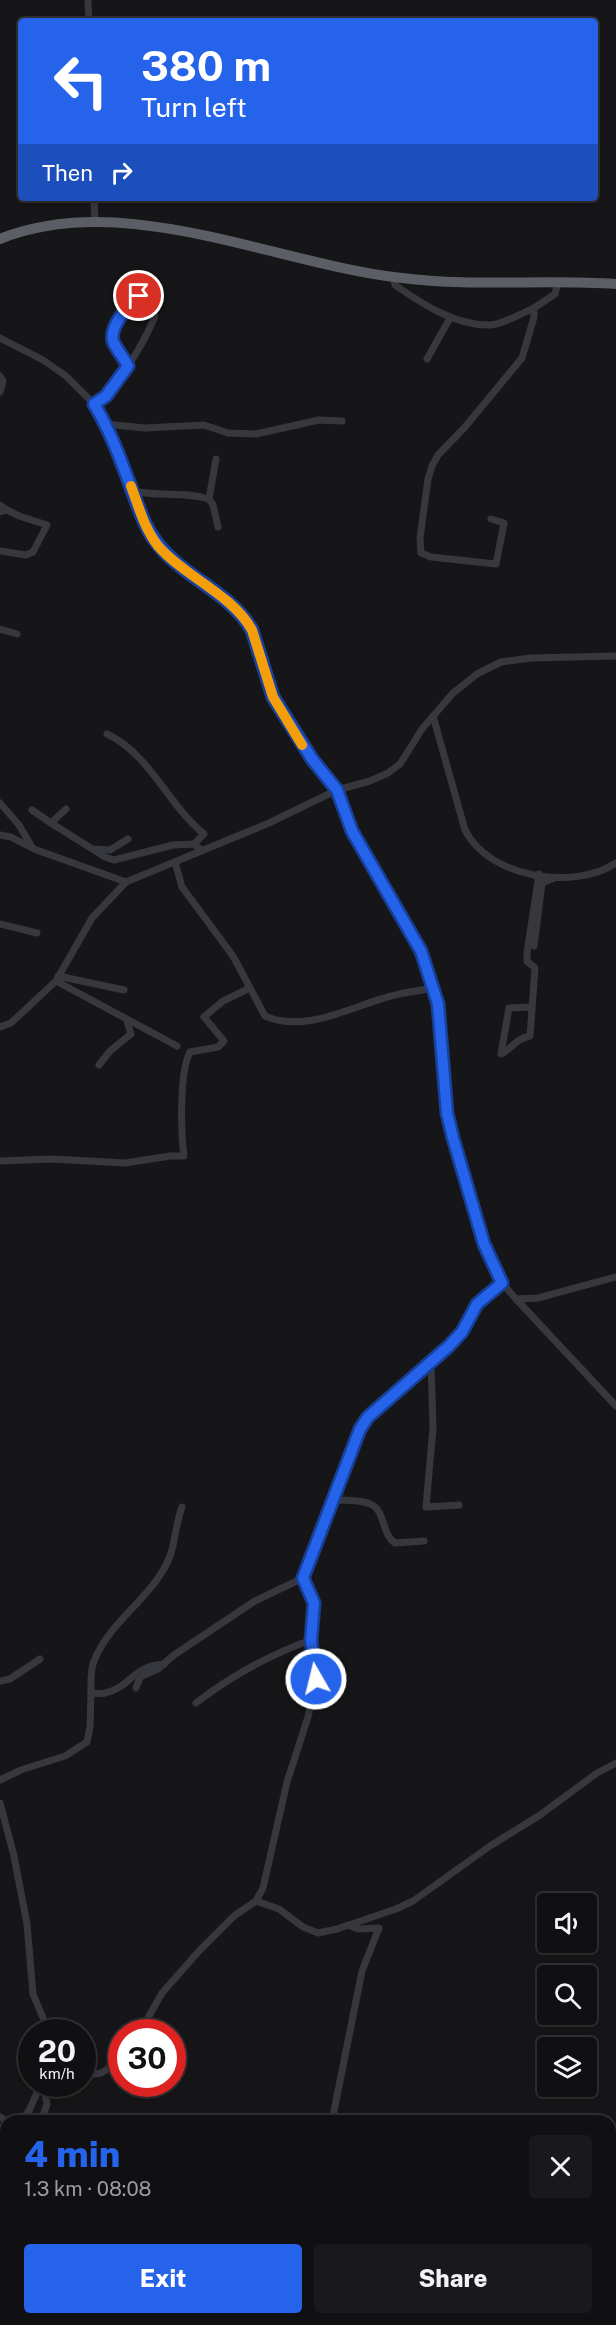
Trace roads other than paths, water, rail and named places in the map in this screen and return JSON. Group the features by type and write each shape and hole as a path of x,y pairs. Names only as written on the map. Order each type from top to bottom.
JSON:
{"highway":[{"path":"0,239 41,227 95,222 206,236 393,277 466,283 616,284"}],"street":[{"path":"88,0 89,18"},
{"path":"94,201 95,222"},
{"path":"393,277 395,285 450,318 491,325 534,308 555,294 558,282"},
{"path":"94,404 106,396 128,366 155,316 148,297 139,296 133,301 113,334 113,342 128,366"},
{"path":"491,519 504,523 496,564 431,557 421,552 420,538 432,466 438,455 465,427 522,358 534,317 534,308"},
{"path":"427,359 450,318"},
{"path":"0,338 43,360 66,376 94,404 105,424 147,530 172,560 219,596 247,622 252,630 273,697 312,759 337,790 352,831 421,951 438,1004 449,1121 484,1244 502,1283 616,1406"},
{"path":"0,376 3,381 0,392"},
{"path":"105,424 145,428 204,425 228,433 256,434 319,420 342,422"},
{"path":"216,459 209,499 213,505 218,527"},
{"path":"133,491 150,495 190,495 209,499"},
{"path":"0,505 4,511 47,525 33,552 26,555 0,550"},
{"path":"0,629 16,634"},
{"path":"0,1027 11,1023 57,979 92,918 126,882 269,823 337,790 370,781 388,773 400,764 422,729 453,693 465,683 501,663 531,658 616,656"},
{"path":"433,716 465,830 471,842 483,854 499,864 518,871 557,877 593,875 616,863"},
{"path":"32,810 94,851 114,860 173,845 194,844 204,834 188,821 133,751 118,739 107,734"},
{"path":"0,803 34,849"},
{"path":"51,823 66,809"},
{"path":"0,835 11,837 34,849 126,882"},
{"path":"94,851 96,849 110,850 128,839"},
{"path":"194,844 202,851"},
{"path":"175,862 182,887 221,937 265,1016 290,1022 306,1021 393,995 433,988"},
{"path":"531,1007 509,1008 501,1054 509,1050 518,1039 530,1036 535,968 527,961 527,953 539,874"},
{"path":"534,945 542,883 557,877"},
{"path":"0,924 37,933"},
{"path":"57,979 124,990"},
{"path":"57,979 127,1021 177,1046"},
{"path":"0,1161 61,1160 125,1163 184,1156 182,1141 184,1072 188,1055 190,1052 218,1047 224,1041 204,1017 223,1001 250,988"},
{"path":"99,1065 110,1051 131,1034 127,1021"},
{"path":"516,1299 538,1298 616,1277"},
{"path":"136,1688 138,1679 156,1671 191,1643 246,1607 303,1578 355,1440 364,1423 462,1332 477,1304 502,1283"},
{"path":"431,1362 433,1428 426,1507 459,1506"},
{"path":"332,1500 371,1504 378,1511 386,1535 395,1543 424,1541"},
{"path":"0,1780 21,1770 65,1756 87,1742 90,1727 93,1663 108,1635 145,1593 171,1556 176,1523 182,1507"},
{"path":"147,2019 162,1993 234,1916 256,1901 262,1887 287,1782 308,1717 316,1679 311,1640 314,1603 303,1578"},
{"path":"196,1703 240,1673 311,1640"},
{"path":"0,1681 10,1678 40,1659"},
{"path":"91,1693 106,1693 122,1685 139,1670 151,1664 165,1664"},
{"path":"256,1901 279,1909 313,1932 348,1925 396,1909 413,1901 490,1846 540,1815 597,1773 616,1763"},
{"path":"0,1803 14,1856 27,1924 33,1994 44,2019"},
{"path":"333,2115 362,1971 379,1928 358,1929 348,1925"},
{"path":"25,2115 36,2097"},
{"path":"43,2115 48,2104 46,2097"}]}
